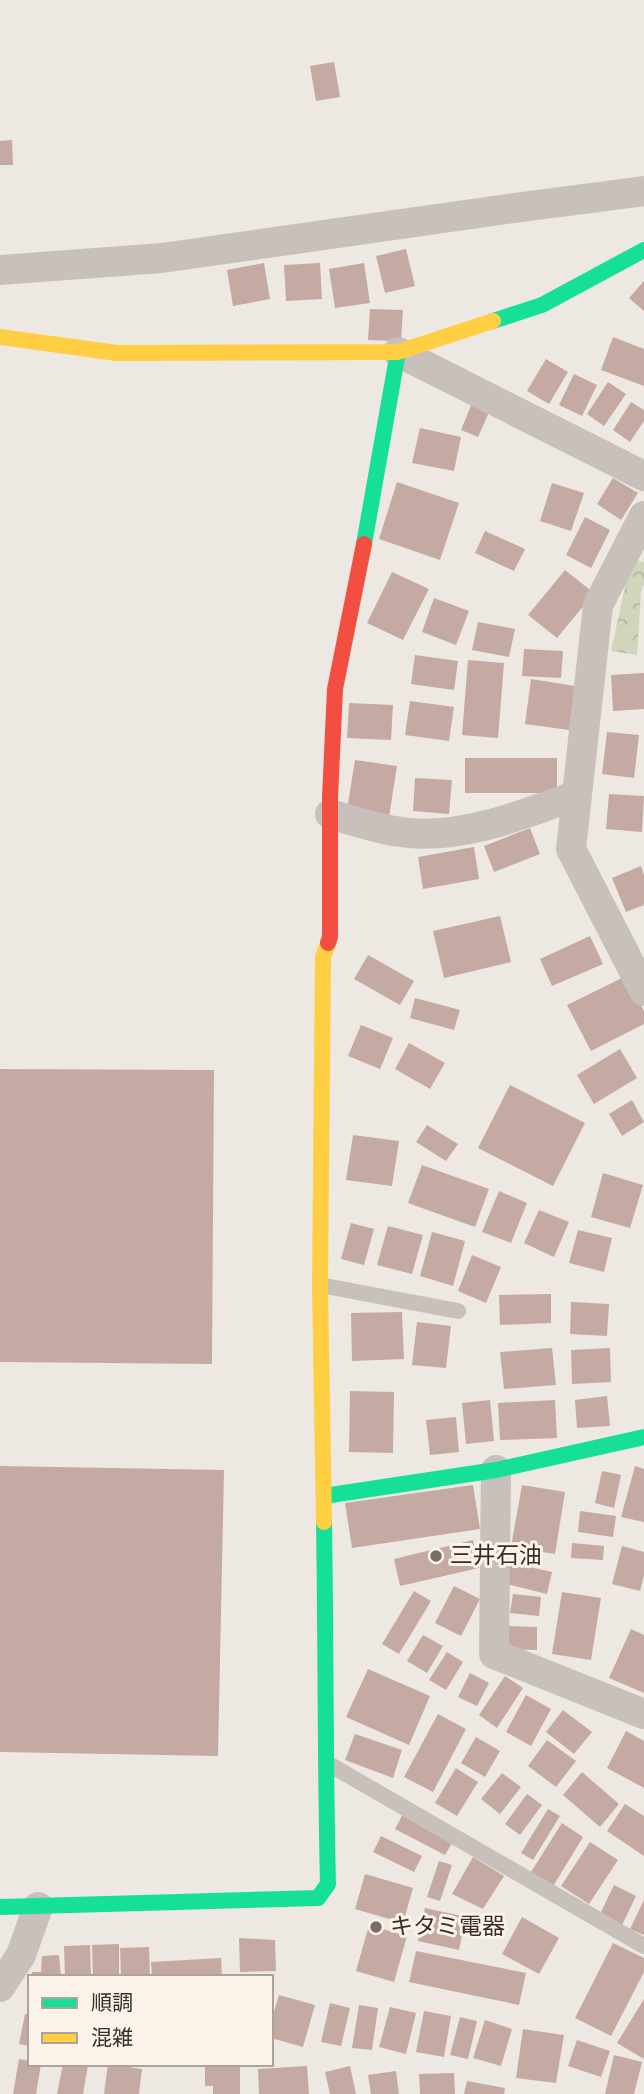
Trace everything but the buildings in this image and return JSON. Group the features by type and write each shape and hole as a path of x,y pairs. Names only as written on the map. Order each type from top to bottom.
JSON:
{"street":[{"path":"0,270 162,258 644,191"},
{"path":"0,337 117,353 398,352 542,305 644,250"},
{"path":"398,352 644,475"},
{"path":"0,1907 318,1898 328,1884 320,1285 323,957 330,937 330,814 335,690 398,352"},
{"path":"644,516 598,605 571,849 644,991"},
{"path":"330,814 409,833 446,832 507,820 577,795"},
{"path":"324,1496 496,1470 644,1437"},
{"path":"496,1470 494,1654 644,1714"},
{"path":"0,1987 21,1955 38,1907"}],"lane":[{"path":"320,1285 458,1311"},
{"path":"325,1762 644,1946"}],"green space":[{"path":"631,559 644,562 637,655 611,651"}],"traffic: fast":[{"path":"493,321 542,305 644,250"},
{"path":"364,544 398,352"},
{"path":"324,1496 496,1470 644,1437"},
{"path":"0,1907 318,1898 328,1884 324,1522"}],"traffic: slow":[{"path":"0,337 117,353 398,352 493,321"},
{"path":"324,1522 320,1285 323,957 328,943"}],"traffic: jam":[{"path":"328,943 335,689 364,544"}],"place":[{"name":"三井石油","path":"436,1556"},
{"name":"キタミ電器","path":"376,1927"}]}
